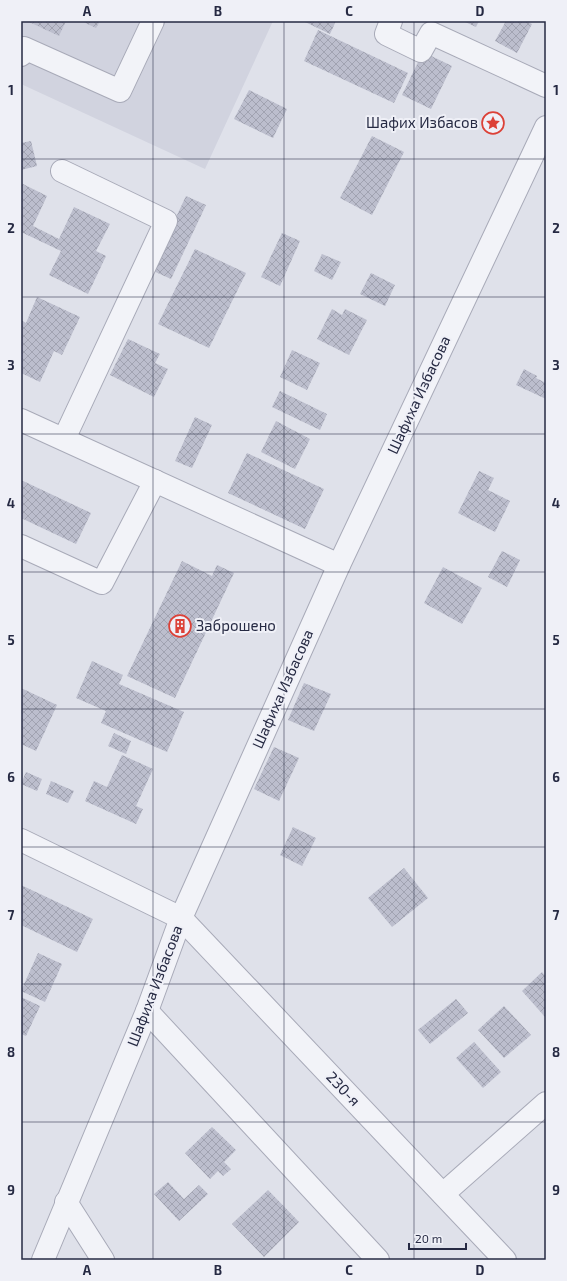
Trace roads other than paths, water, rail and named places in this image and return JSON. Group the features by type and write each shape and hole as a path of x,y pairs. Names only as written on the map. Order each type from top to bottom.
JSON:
{"street":[{"path":"21,55 24,48 120,91 153,21"},
{"path":"391,21 386,34 421,51 434,27 546,86"},
{"name":"Шафиха Избасова","path":"43,1260 147,1011 181,918 339,564 546,127"},
{"path":"62,171 166,221 64,439"},
{"path":"21,420 339,564"},
{"path":"21,546 102,583 156,481"},
{"path":"21,840 181,918"},
{"name":"230-я","path":"181,918 505,1260"},
{"path":"147,1011 378,1260"},
{"path":"443,1194 546,1103"},
{"path":"66,1202 103,1260"}],"place":[{"name":"Шафих Избасов","path":"493,123"},
{"name":"Заброшено","path":"180,626"}]}
